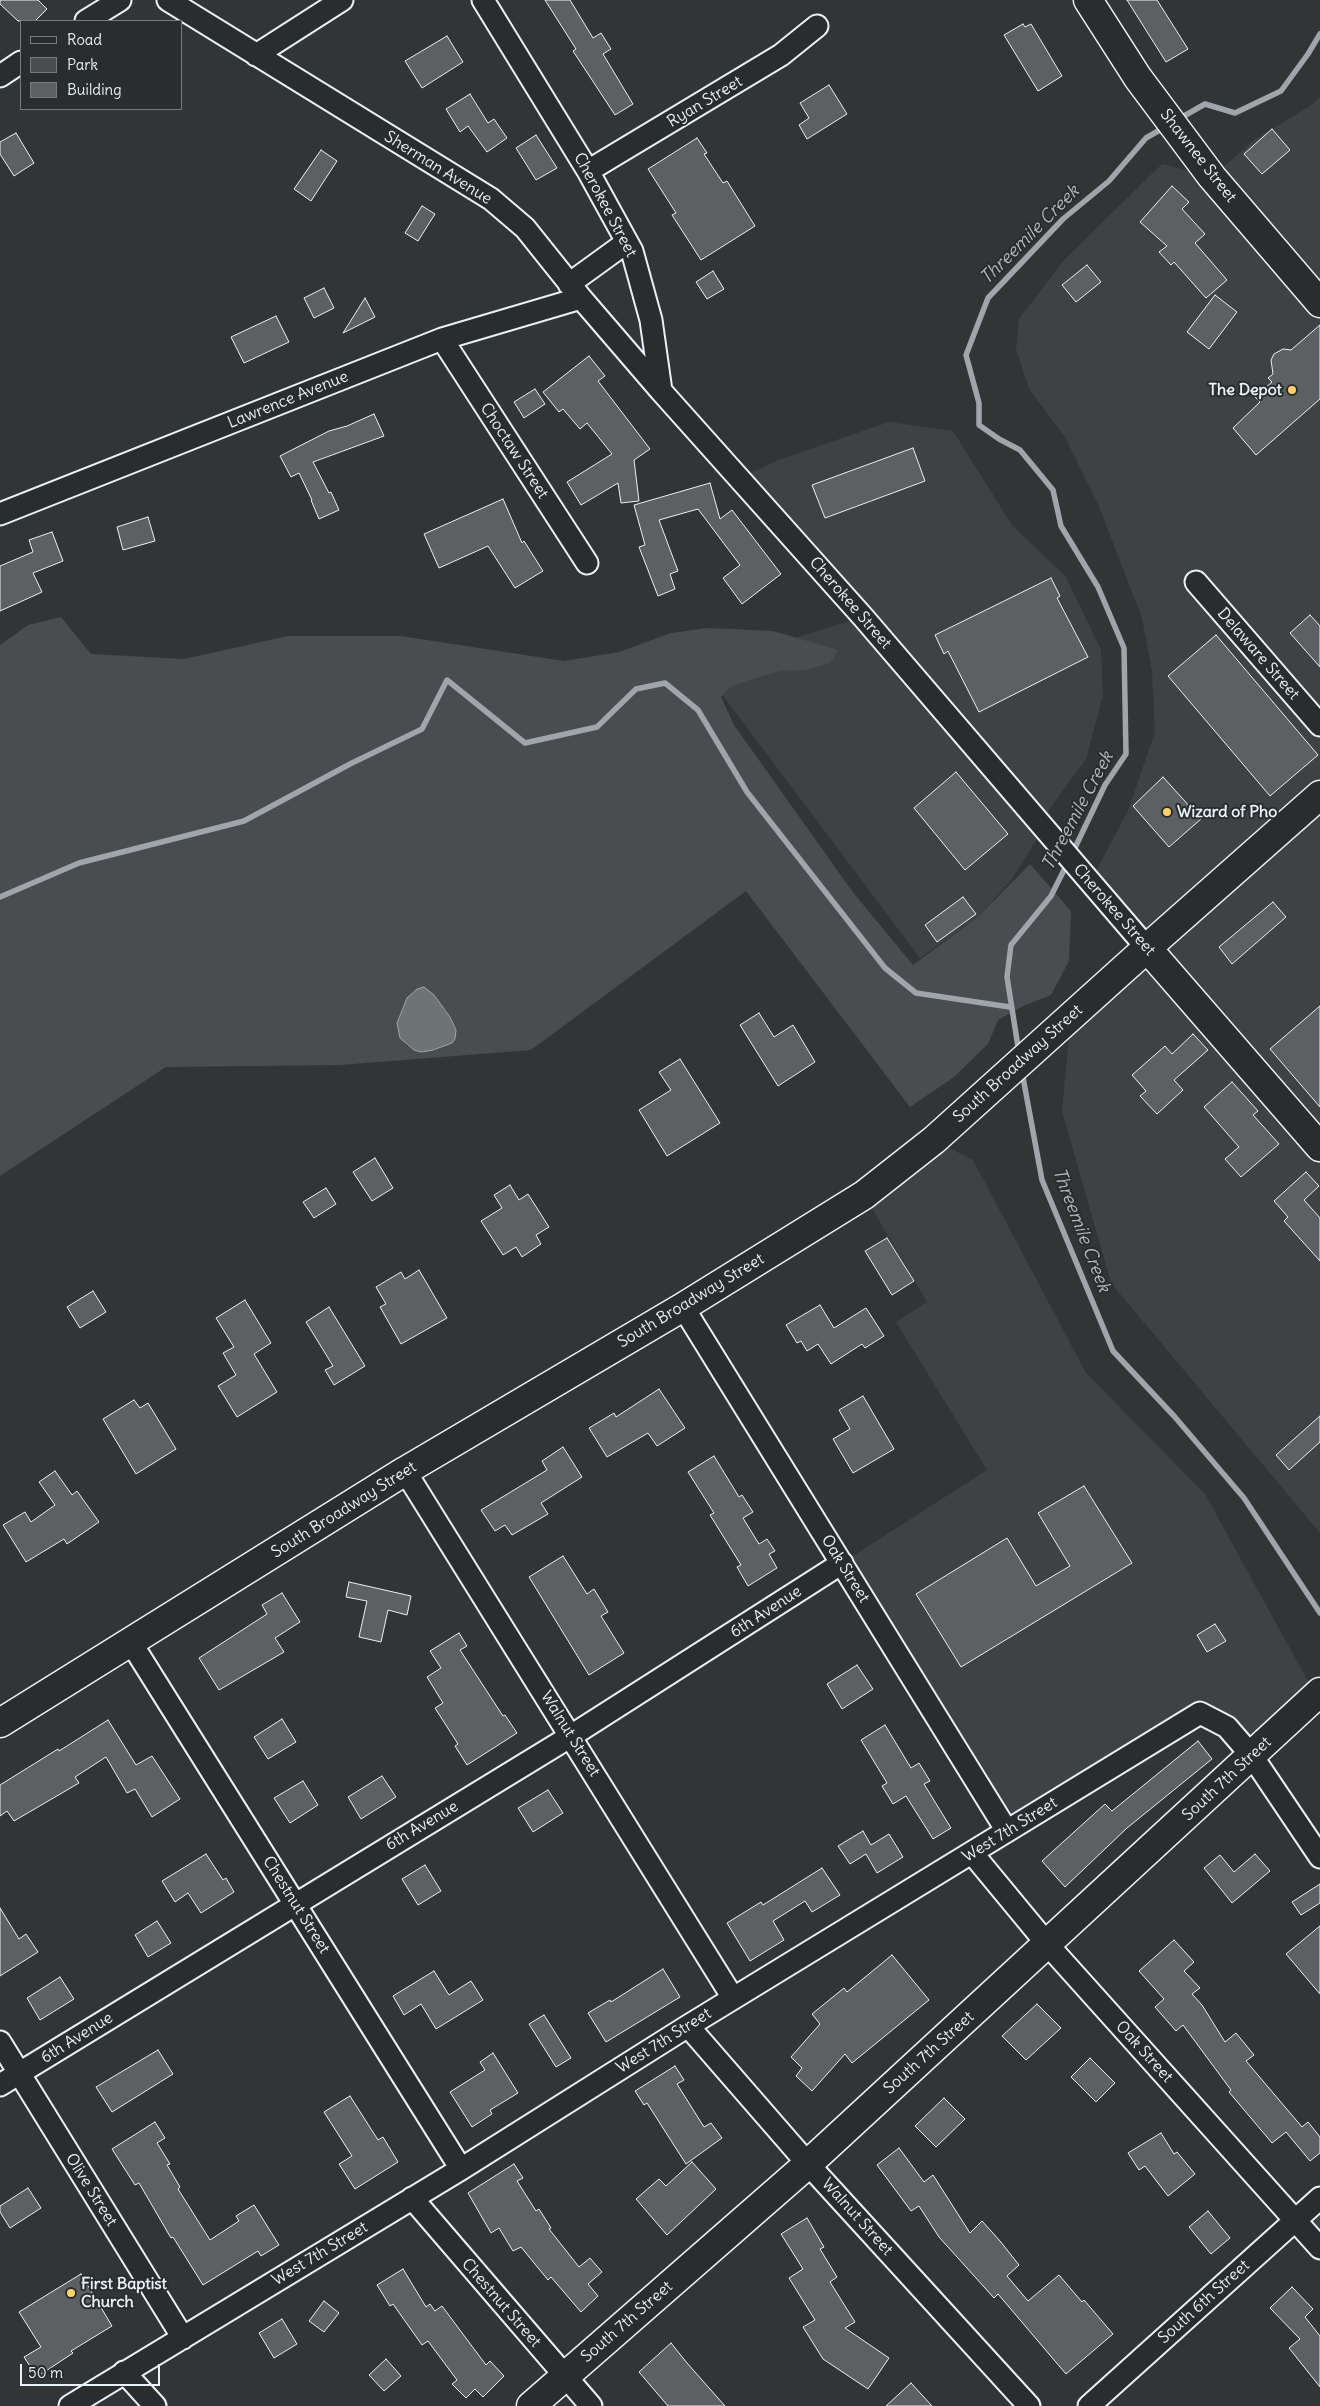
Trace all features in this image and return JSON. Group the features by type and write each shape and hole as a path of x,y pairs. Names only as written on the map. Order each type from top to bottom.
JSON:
{"street":[{"path":"88,20 120,0"},
{"name":"Sherman Avenue","path":"168,0 491,200 525,228 575,291 661,391"},
{"path":"256,55 342,0"},
{"name":"Cherokee Street","path":"483,0 588,171 632,251 651,320 661,391 863,617 1033,817 1320,1147"},
{"name":"Shawnee Street","path":"1088,0 1138,78 1212,177 1320,303"},
{"name":"Ryan Street","path":"588,171 781,55 817,26"},
{"path":"0,76 20,63"},
{"name":"Lawrence Avenue","path":"0,514 442,339 575,291 627,242"},
{"name":"Choctaw Street","path":"442,339 587,563"},
{"name":"Delaware Street","path":"1196,582 1320,725"},
{"name":"South Broadway Street","path":"0,1723 405,1471 682,1307 864,1195 934,1140 1320,795"},
{"name":"Oak Street","path":"682,1307 1007,1831"},
{"name":"Walnut Street","path":"405,1471 733,1998"},
{"name":"6th Avenue","path":"0,2086 571,1736 842,1563"},
{"name":"Chestnut Street","path":"130,1641 461,2168"},
{"name":"South 7th Street","path":"531,2406 808,2164 1048,1945 1318,1694"},
{"name":"West 7th Street","path":"70,2406 461,2168 733,1998 1200,1713 1227,1727 1252,1756"},
{"path":"1252,1756 1320,1857"},
{"name":"Oak Street","path":"972,1853 1048,1945 1320,2248"},
{"name":"Walnut Street","path":"688,2026 808,2164 1029,2406"},
{"name":"Olive Street","path":"0,2042 183,2338"},
{"name":"Chestnut Street","path":"412,2198 564,2377 591,2406"},
{"name":"South 6th Street","path":"1089,2406 1320,2198"},
{"path":"124,2372 155,2406"}],"shaded area":[{"path":"1320,97 1320,1533 1111,1283 1062,1111 1071,1017 1146,948 1090,882 1128,811 1155,732 1152,672 1142,618 1098,504 1065,437 1029,389 1016,349 1019,319 1064,260 1162,164 1212,177 1254,140 1310,106"},
{"path":"889,422 953,431 1012,525 1066,577 1101,650 1103,695 1086,759 1043,818 870,626 1037,839 1012,879 978,917 920,958 709,677 731,658 862,617 739,478 781,459"},
{"path":"424,987 434,995 450,1017 456,1030 455,1039 452,1043 421,1052 414,1050 400,1038 397,1023 407,998 417,989"},
{"path":"934,1140 973,1160 1086,1373 1205,1494 1316,1696 1252,1756 1199,1713 1007,1831 842,1563 987,1470 896,1322 927,1302 864,1195"},
{"path":"1320,2198 1320,2248 1296,2220"}],"green space":[{"path":"61,617 91,654 184,659 288,636 401,636 564,661 619,652 671,633 708,628 773,631 838,650 830,663 806,670 780,671 749,680 730,687 721,697 734,725 852,891 913,965 978,917 1030,864 1071,911 1069,961 1051,995 1023,1006 998,1020 988,1044 954,1077 910,1107 746,891 531,1050 340,1065 166,1067 0,1176 0,645 28,625","holes":["413,992 434,995 450,1017 456,1030 421,1052 406,1045 400,1014 407,998"]}],"building":[{"path":"0,0 38,0 47,9 36,20 18,21 0,4"},
{"path":"545,0 570,0 593,38 601,33 611,49 603,54 633,104 615,115 573,51 576,49"},
{"path":"1127,0 1157,0 1188,49 1166,62"},
{"path":"1023,24 1025,27 1031,24 1062,76 1038,91 1004,35"},
{"path":"447,36 463,62 422,88 405,61"},
{"path":"829,85 847,114 807,139 799,125 809,118 800,103"},
{"path":"470,94 488,123 494,119 507,138 487,152 468,126 460,132 446,109"},
{"path":"1272,129 1290,150 1262,174 1244,154"},
{"path":"16,133 34,163 14,176 0,154 0,142"},
{"path":"536,135 557,168 536,180 516,148"},
{"path":"697,138 707,153 704,154 723,183 727,181 755,226 701,260 672,215 676,213 648,169"},
{"path":"321,150 337,161 311,201 294,189"},
{"path":"1172,186 1189,202 1182,209 1205,234 1195,243 1227,280 1206,298 1174,262 1171,265 1159,252 1167,246 1140,222"},
{"path":"422,206 435,214 418,241 405,233"},
{"path":"1087,265 1101,282 1076,302 1062,285"},
{"path":"713,271 724,289 707,299 696,282"},
{"path":"324,288 334,308 314,318 304,298"},
{"path":"1215,295 1237,312 1209,349 1187,332"},
{"path":"365,298 375,317 343,333"},
{"path":"276,316 289,342 244,363 231,337"},
{"name":"The Depot","path":"1320,325 1320,399 1256,455 1233,428 1260,402 1255,397 1272,382 1268,378 1273,374 1271,360 1274,354 1283,349 1291,350"},
{"path":"589,356 605,376 598,381 650,449 634,460 639,501 621,503 618,483 581,505 567,482 612,454 587,423 580,429 563,409 559,412 543,392"},
{"path":"535,389 545,404 524,418 514,402"},
{"path":"374,414 384,436 313,462 329,493 331,492 339,510 319,519 299,473 291,477 280,456 329,431 347,426"},
{"path":"913,448 925,481 825,518 812,485"},
{"path":"710,483 720,519 732,510 781,574 742,604 723,578 740,565 698,509 659,520 678,571 670,574 675,589 658,596 639,547 645,545 634,505"},
{"path":"503,499 522,543 524,541 543,571 515,588 488,546 439,568 424,534"},
{"path":"148,517 155,541 123,550 117,527"},
{"path":"52,532 63,561 33,573 42,592 0,611 0,566 33,552 29,540"},
{"path":"1051,578 1060,596 1057,598 1088,657 979,712 948,651 944,654 935,635"},
{"path":"1310,615 1320,626 1320,667 1290,633"},
{"path":"1216,635 1318,755 1270,796 1168,676"},
{"path":"956,772 1008,834 965,870 914,808"},
{"name":"Wizard of Pho","path":"1163,777 1201,819 1169,847 1133,806"},
{"path":"963,897 976,914 937,942 925,925"},
{"path":"1273,902 1286,917 1232,964 1219,947"},
{"path":"1320,1006 1320,1107 1270,1049"},
{"path":"759,1013 774,1037 793,1025 815,1062 778,1086 740,1025"},
{"path":"1193,1034 1208,1050 1174,1080 1183,1090 1157,1114 1140,1096 1146,1091 1132,1075 1165,1046 1172,1054"},
{"path":"680,1059 720,1123 667,1156 639,1110 671,1090 659,1072"},
{"path":"1232,1082 1258,1111 1253,1115 1279,1144 1241,1177 1225,1159 1239,1147 1204,1107"},
{"path":"375,1158 393,1188 372,1201 353,1172"},
{"path":"1306,1172 1319,1186 1304,1200 1320,1218 1320,1261 1284,1221 1288,1217 1274,1201"},
{"path":"510,1185 519,1200 528,1194 549,1227 536,1235 541,1244 522,1257 516,1247 503,1255 481,1221 502,1208 494,1195"},
{"path":"326,1188 336,1204 314,1218 303,1202"},
{"path":"887,1238 914,1281 892,1295 865,1251"},
{"path":"419,1270 447,1318 401,1344 380,1307 386,1304 376,1287 401,1272 405,1279"},
{"path":"93,1291 106,1312 80,1328 67,1307"},
{"path":"245,1300 271,1343 254,1354 277,1392 237,1417 218,1386 236,1375 223,1353 234,1347 216,1318"},
{"path":"820,1305 834,1328 866,1308 884,1336 865,1348 862,1344 831,1364 818,1344 807,1351 801,1341 797,1343 786,1325"},
{"path":"329,1307 365,1366 334,1385 325,1370 333,1366 306,1322"},
{"path":"659,1389 685,1428 657,1446 648,1433 607,1457 589,1428 614,1413 616,1417"},
{"path":"863,1396 894,1449 853,1473 833,1439 850,1429 839,1410"},
{"path":"134,1400 140,1408 148,1403 176,1449 136,1474 103,1419"},
{"path":"1320,1416 1320,1442 1289,1470 1276,1455"},
{"path":"563,1447 582,1477 541,1503 548,1514 512,1535 505,1525 495,1531 481,1510 547,1470 542,1461"},
{"path":"714,1456 739,1497 742,1495 753,1512 743,1518 759,1544 767,1539 775,1551 769,1554 777,1568 748,1586 737,1567 741,1565 710,1515 714,1513 688,1472"},
{"path":"55,1471 72,1495 77,1491 99,1522 67,1544 64,1539 26,1562 3,1525 25,1512 31,1522 55,1505 39,1482"},
{"path":"1084,1486 1132,1563 961,1667 916,1594 1007,1538 1036,1586 1070,1566 1038,1513"},
{"path":"563,1556 587,1594 594,1589 608,1612 601,1616 624,1653 589,1675 529,1577"},
{"path":"349,1582 411,1596 407,1615 388,1610 381,1642 359,1637 367,1601 346,1597"},
{"path":"282,1593 300,1622 275,1638 284,1652 219,1690 199,1658 267,1614 262,1605"},
{"path":"1215,1624 1226,1641 1207,1652 1197,1635"},
{"path":"459,1633 467,1646 460,1650 503,1716 505,1715 517,1733 467,1765 455,1746 458,1744 435,1708 443,1703 427,1677 441,1668 430,1651"},
{"path":"857,1665 873,1689 842,1709 827,1684"},
{"path":"282,1719 296,1742 268,1759 254,1737"},
{"path":"108,1720 136,1765 152,1756 180,1799 152,1817 135,1789 127,1793 106,1757 75,1777 79,1783 14,1821 7,1811 0,1816 0,1785"},
{"path":"885,1725 911,1768 919,1763 930,1781 924,1784 951,1828 933,1839 906,1796 893,1804 882,1786 887,1783 861,1740"},
{"path":"1198,1741 1212,1759 1127,1828 1065,1887 1042,1861 1105,1804 1112,1811"},
{"path":"382,1776 396,1797 361,1819 348,1797"},
{"path":"303,1781 318,1805 290,1823 274,1798"},
{"path":"548,1790 563,1813 533,1832 518,1808"},
{"path":"863,1831 871,1845 889,1834 903,1857 877,1873 866,1854 850,1864 838,1846"},
{"path":"206,1854 223,1880 226,1878 234,1892 201,1913 188,1893 175,1902 162,1881"},
{"path":"1255,1854 1270,1871 1232,1903 1204,1868 1220,1855 1234,1872"},
{"path":"425,1865 441,1891 418,1905 402,1879"},
{"path":"822,1868 840,1895 812,1912 805,1901 773,1921 784,1940 750,1961 727,1923 761,1902 763,1905"},
{"path":"1320,1884 1320,1903 1301,1915 1292,1902"},
{"path":"0,1908 19,1939 26,1934 38,1952 0,1976"},
{"path":"157,1921 171,1943 148,1957 135,1935"},
{"path":"1320,1926 1320,1994 1286,1954"},
{"path":"1174,1940 1194,1962 1184,1971 1200,1988 1192,1994 1202,2005 1225,2042 1236,2033 1254,2055 1246,2061 1302,2127 1308,2122 1320,2137 1320,2153 1310,2161 1286,2132 1272,2143 1229,2092 1231,2090 1183,2025 1176,2031 1155,2007 1164,1999 1139,1971"},
{"path":"892,1955 929,2000 852,2063 845,2054 812,2091 796,2076 802,2068 791,2057 820,2024 812,2014 844,1988 847,1992"},
{"path":"663,1969 680,1997 606,2042 588,2013 610,2000 611,2002"},
{"path":"434,1971 449,1995 471,1981 483,2000 436,2029 421,2004 404,2015 393,1996"},
{"path":"60,1977 74,1999 40,2020 27,1998"},
{"path":"1037,2004 1061,2028 1026,2060 1002,2036"},
{"path":"544,2015 571,2058 556,2067 529,2024"},
{"path":"158,2050 173,2074 112,2112 96,2087"},
{"path":"493,2053 518,2093 490,2110 492,2114 472,2127 450,2092 485,2070 480,2062"},
{"path":"1090,2058 1115,2083 1096,2102 1071,2077"},
{"path":"675,2066 684,2080 677,2084 704,2127 711,2123 722,2138 686,2164 647,2103 644,2105 635,2091"},
{"path":"350,2096 378,2140 383,2137 398,2162 355,2189 339,2164 352,2156 324,2112"},
{"path":"944,2098 965,2119 936,2147 915,2126"},
{"path":"155,2122 165,2138 157,2143 170,2164 167,2165 180,2187 178,2189 210,2240 239,2221 236,2216 254,2205 279,2245 261,2256 258,2251 203,2285 173,2237 171,2238 139,2183 135,2185 112,2149"},
{"path":"1161,2133 1174,2154 1177,2152 1195,2174 1168,2196 1145,2166 1139,2170 1128,2153"},
{"path":"899,2148 924,2182 933,2175 970,2233 982,2221 1000,2241 1019,2265 1007,2276 1028,2301 1059,2275 1082,2302 1084,2300 1113,2334 1066,2374 998,2294 994,2298 939,2237 919,2206 911,2211 877,2165"},
{"path":"692,2162 716,2189 667,2235 636,2199 659,2179 666,2186"},
{"path":"514,2164 523,2178 517,2181 536,2211 539,2209 551,2228 549,2229 579,2267 590,2258 602,2272 588,2284 598,2296 581,2312 551,2277 548,2280 521,2247 513,2251 499,2228 491,2233 468,2193"},
{"path":"28,2188 41,2208 10,2228 0,2212 0,2206"},
{"path":"1208,2211 1230,2238 1211,2254 1189,2227"},
{"path":"807,2218 824,2247 820,2249 837,2277 830,2282 855,2322 845,2328 889,2358 868,2389 823,2359 803,2327 815,2320 789,2278 803,2269 781,2234"},
{"path":"403,2269 426,2307 430,2304 435,2311 442,2306 486,2365 490,2361 504,2376 483,2397 475,2389 466,2398 452,2384 457,2380 428,2341 422,2345 393,2304 390,2306 377,2285"},
{"path":"81,2274 112,2326 71,2351 73,2353 37,2377 24,2357 41,2347 19,2312"},
{"path":"1292,2287 1313,2309 1305,2317 1320,2336 1320,2387 1289,2348 1300,2339 1270,2308"},
{"path":"324,2301 339,2313 324,2332 309,2321"},
{"path":"282,2319 297,2344 274,2358 259,2333"},
{"path":"671,2343 725,2406 668,2406 639,2372"},
{"path":"386,2359 401,2376 384,2391 369,2375"},
{"path":"911,2383 932,2406 886,2406"}],"waterway":[{"name":"Threemile Creek","path":"1177,120 1205,104 1235,113 1281,91 1320,34"},
{"name":"Threemile Creek","path":"1072,854 1105,785 1126,754 1124,648 1098,587 1061,526 1053,490 1020,450 999,439 979,425 979,403 966,355 988,298 1063,219 1109,181 1146,138 1165,127"},
{"path":"0,897 79,863 244,821 350,764 422,729 447,680 525,743 597,727 636,689 665,683 698,710 747,792 885,968 916,993 1010,1007"},
{"name":"Threemile Creek","path":"1019,1053 1007,977 1011,945 1051,896 1068,862"},
{"name":"Threemile Creek","path":"1022,1072 1042,1180 1113,1351 1174,1416 1244,1498 1320,1613"}],"place":[{"name":"The Depot","path":"1292,390"},
{"name":"Wizard of Pho","path":"1167,812"},
{"name":"First Baptist Church","path":"71,2293"}]}
